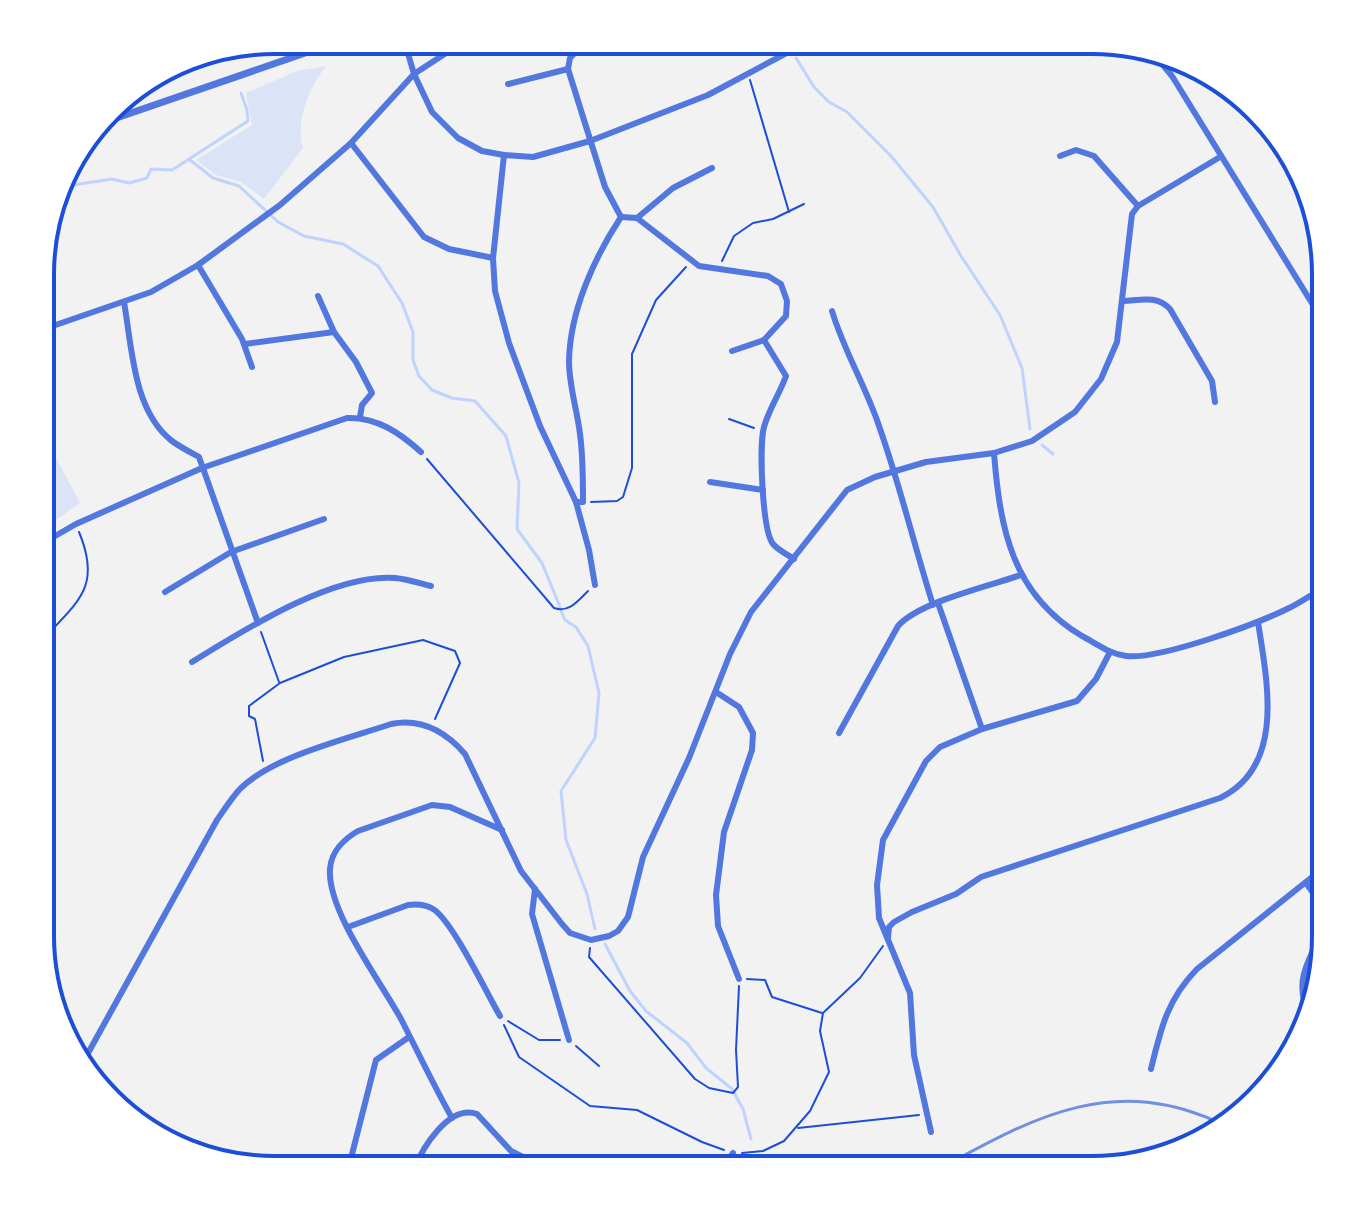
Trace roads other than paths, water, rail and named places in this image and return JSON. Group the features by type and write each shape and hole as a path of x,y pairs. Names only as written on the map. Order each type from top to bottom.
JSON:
{"street":[{"path":"122,116 302,54"},
{"path":"408,54 432,112 458,138 482,151 533,157 590,141 708,95 786,54"},
{"path":"54,326 151,292 198,265 280,205 351,143 414,74 445,54"},
{"path":"574,54 568,69 605,187 621,217"},
{"path":"1165,67 1312,304"},
{"path":"508,84 568,69"},
{"path":"351,143 424,237 449,249 493,258"},
{"path":"1060,156 1076,150 1094,156 1138,206"},
{"path":"504,155 493,258 495,291 509,343 540,426 580,502"},
{"path":"88,1053 217,820 239,790 265,770 391,724 409,721 432,727 448,736 465,754 521,871 570,933 591,940 609,936 625,923 643,857 751,612 847,490 894,471 953,457 994,453 1032,441 1075,412 1101,379 1117,342 1132,214 1138,206 1220,157"},
{"path":"637,218 673,188 712,168"},
{"path":"621,217 637,218 699,266 768,276 781,284 788,309 786,316 764,340 732,351"},
{"path":"595,585 580,502 581,434 570,385 570,344 582,294 604,243 621,217"},
{"path":"198,265 245,344 252,367"},
{"path":"318,296 334,332 356,362 372,393 362,405 360,417"},
{"path":"1124,301 1154,299 1165,303 1212,381 1215,402"},
{"path":"124,302 140,390 148,408 171,440 199,457 258,623"},
{"path":"832,311 839,335 873,408 936,604 982,729"},
{"path":"245,344 334,332"},
{"path":"764,340 786,376 772,402 763,431 767,531 773,545 794,559"},
{"path":"54,537 202,468 347,418 360,417 397,431 421,452"},
{"path":"994,453 1003,527 1021,575 1046,609 1063,625 1110,652 1138,656 1159,653 1258,622 1312,595"},
{"path":"710,482 763,490"},
{"path":"165,592 231,552 324,519"},
{"path":"839,733 898,626 910,614 1021,575"},
{"path":"192,662 258,623 317,595 363,580 394,578 431,586"},
{"path":"888,943 889,927 894,922 953,896 981,877 1220,798 1247,780 1259,761 1267,732 1264,660 1258,622"},
{"path":"931,1132 914,1055 911,998 879,918 877,885 883,840 930,756 953,741 982,729 1077,701 1096,679 1110,652"},
{"path":"716,692 739,707 753,733 752,750 724,832 716,895 718,926 739,979"},
{"path":"452,1118 348,927 329,868 347,837 432,805 450,807 502,830"},
{"path":"1151,1069 1168,1008 1186,980 1312,878"},
{"path":"1306,883 1312,892"},
{"path":"535,889 532,914 569,1040"},
{"path":"348,927 408,905 418,904 433,909 446,922 500,1016"},
{"path":"1302,999 1301,984 1311,954"},
{"path":"352,1156 376,1060 409,1037"},
{"path":"420,1156 425,1145 452,1118 474,1112 511,1151 521,1156"}],"waterway":[{"path":"796,58 814,87 829,102 847,112 891,156 933,207 1000,315 1022,368 1030,429"},
{"path":"73,185 112,179 129,183 147,178 151,169 172,170 248,121 241,93"},
{"path":"190,160 213,178 239,186 278,222 304,236 343,244 378,266 402,303 413,332 413,360 419,376 432,390 452,398 475,401 506,436 519,483 517,529 542,563 560,607"},
{"path":"1042,445 1053,454"},
{"path":"561,611 588,646 599,693 595,738 561,791 566,840 587,894 595,929"},
{"path":"605,944 630,991 646,1011 687,1043 706,1068 732,1089 743,1109 751,1139"}],"railway":[{"path":"963,1156 1041,1118 1110,1102 1146,1102 1184,1110 1212,1120"}]}
